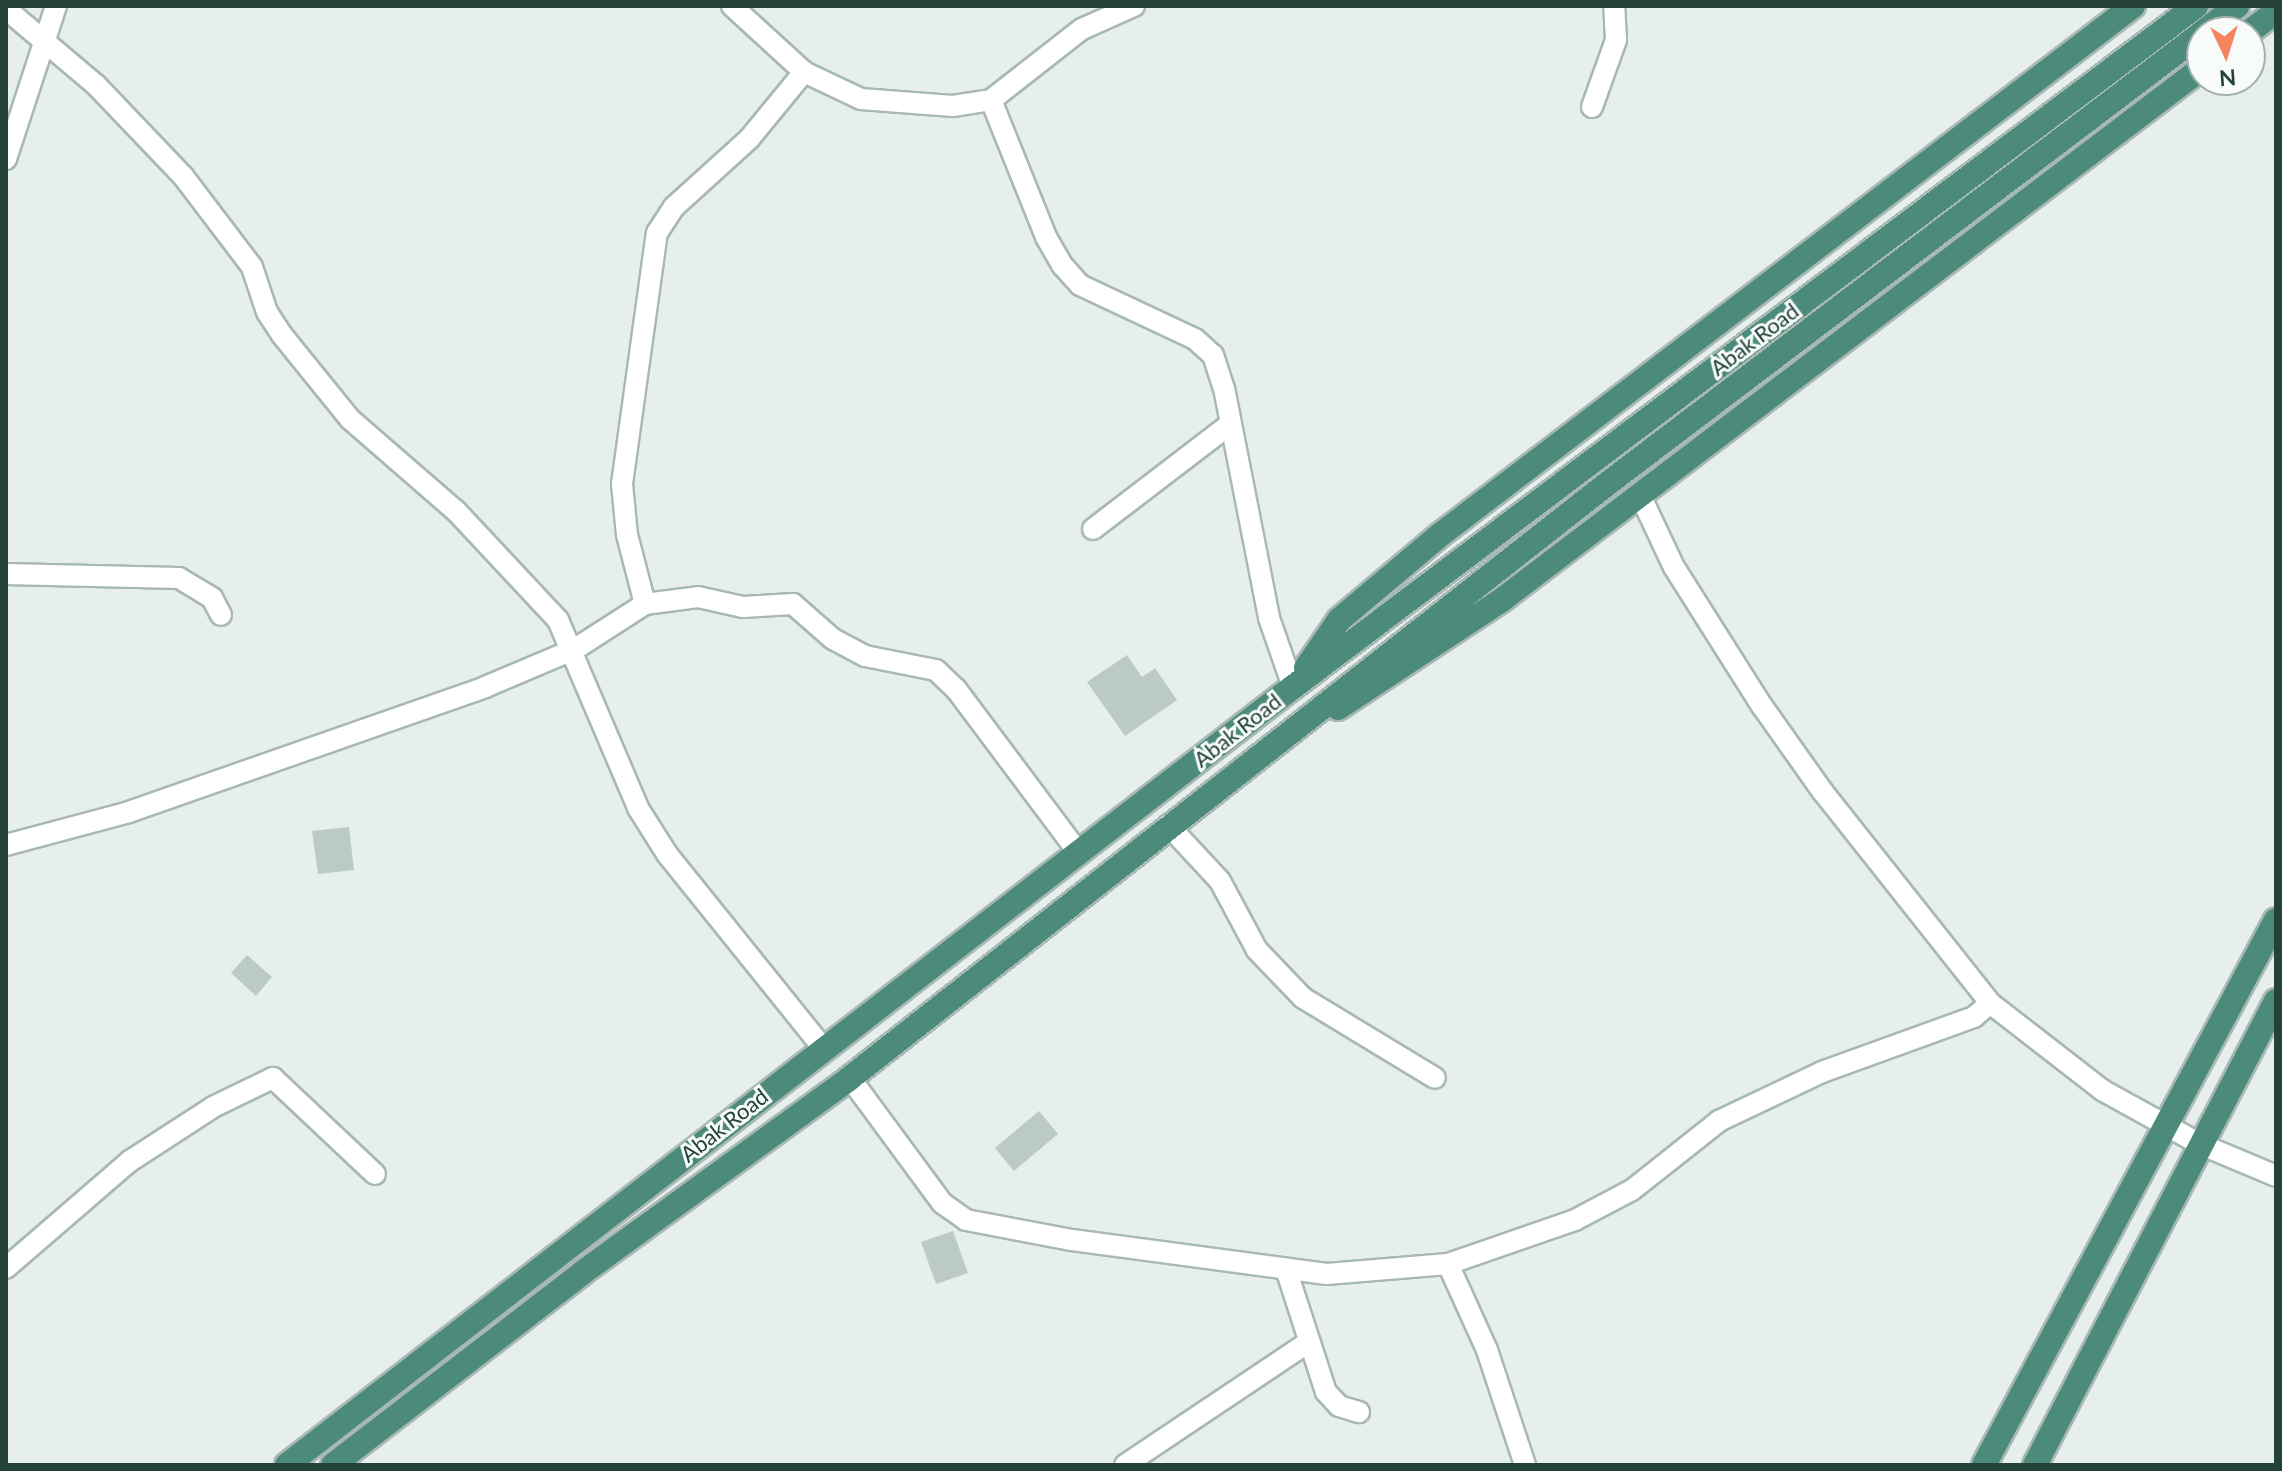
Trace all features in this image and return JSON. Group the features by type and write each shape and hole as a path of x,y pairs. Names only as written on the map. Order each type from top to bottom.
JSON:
{"highway":[{"path":"1293,687 1339,620 1440,535 2133,6"},
{"name":"Abak Road","path":"287,1465 1293,687 2196,6"},
{"name":"Abak Road","path":"333,1465 582,1273 850,1078 1246,763 2186,45"},
{"path":"1246,763 1387,679 1641,497 2186,80"},
{"path":"1984,1465 2276,920"},
{"path":"2035,1465 2276,1001"}],"street":[{"path":"6,159 56,6"},
{"path":"732,6 804,72 861,99 953,106 991,100 1082,29 1134,6"},
{"path":"1592,107 1616,40 1614,6"},
{"path":"6,9 47,38 183,176 252,267 267,312 350,419 456,511 558,620 575,649 638,808 667,854 823,1048"},
{"path":"645,604 627,535 622,484 657,233 674,207 766,121 804,72"},
{"path":"991,100 1046,237 1063,266 1080,285 1195,339 1213,355 1269,618 1293,687"},
{"path":"1093,529 1229,425"},
{"path":"1641,497 1674,567 1762,706 1823,792 1990,1003 2102,1090 2200,1144 2276,1176"},
{"path":"6,574 179,578 212,598 221,615"},
{"path":"6,845 129,812 485,687 575,649 645,604 672,597 743,607 793,604 833,639 865,656 936,670 956,689 1078,852"},
{"path":"1168,825 1220,881 1257,950 1303,998 1435,1078"},
{"path":"850,1078 942,1203 966,1220 1327,1274 1448,1264 1575,1220 1632,1190 1719,1121 1822,1072 1974,1017 1990,1003"},
{"path":"6,1268 130,1161 213,1107 273,1078 375,1174"},
{"path":"1448,1264 1487,1350 1525,1465"},
{"path":"1286,1269 1326,1392 1339,1406 1359,1412"},
{"path":"1125,1465 1168,1441 1309,1342"}],"building":[{"path":"1127,655 1142,677 1155,668 1177,700 1125,736 1087,682"},
{"path":"349,827 354,870 318,874 312,831"},
{"path":"247,955 272,977 256,996 231,973"},
{"path":"1039,1111 1058,1134 1014,1171 995,1148"},
{"path":"953,1231 968,1273 936,1284 921,1242"}]}
